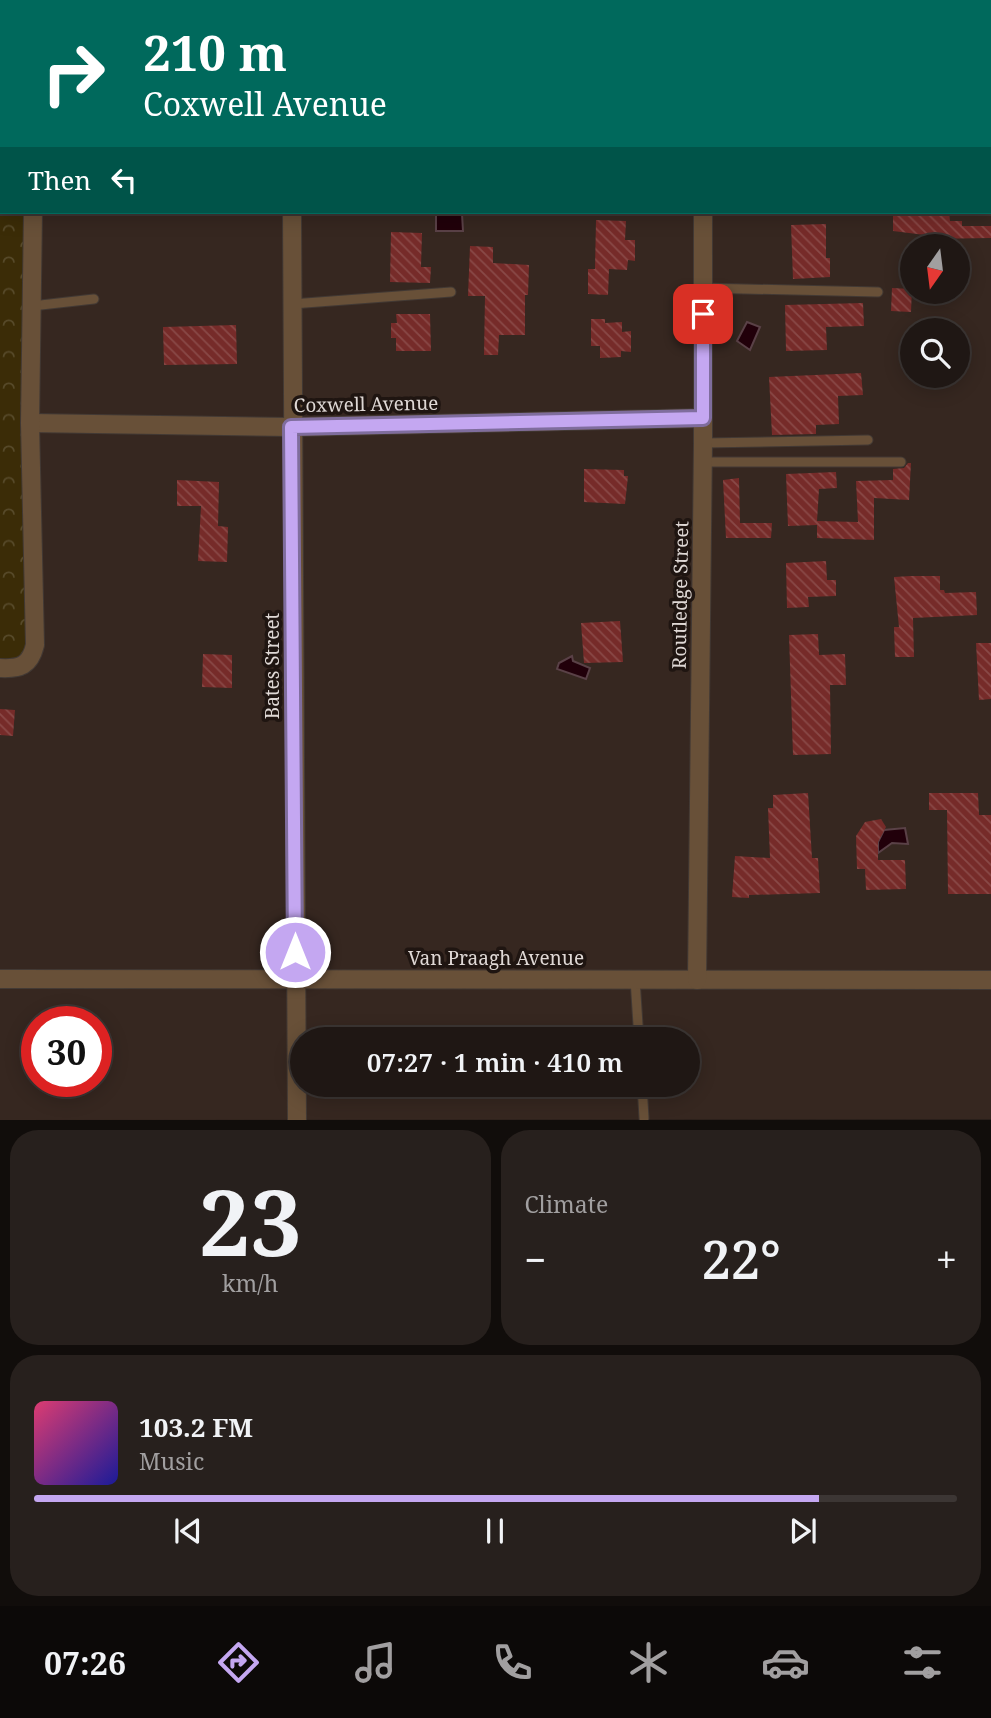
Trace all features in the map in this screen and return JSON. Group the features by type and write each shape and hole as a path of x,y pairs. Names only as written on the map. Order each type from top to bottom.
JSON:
{"street":[{"path":"0,668 22,667 29,662 35,645 30,423 33,214"},
{"name":"Bates Street","path":"292,214 291,427 297,1119"},
{"name":"Routledge Street","path":"697,980 703,443 702,214"},
{"name":"Coxwell Avenue","path":"30,423 291,427 703,418"},
{"name":"Van Praagh Avenue","path":"0,979 991,980"}],"lane":[{"path":"703,288 878,292"},
{"path":"292,304 451,292"},
{"path":"32,306 94,299"},
{"path":"703,443 868,440"},
{"path":"702,462 901,462"},
{"path":"635,979 638,1027"},
{"path":"643,1097 644,1118"}],"shaded area":[{"path":"0,214 991,214 991,1119 0,1120"},
{"path":"462,214 463,231 436,231 436,215"},
{"path":"747,322 760,327 750,350 737,341"},
{"path":"572,656 573,661 590,668 586,679 557,669 559,663"},
{"path":"905,828 908,844 892,843 878,853 878,842 884,830"}],"green space":[{"path":"0,214 28,214 31,662 0,660"}],"building":[{"path":"893,214 949,214 950,221 962,221 962,226 991,226 991,238 970,238 970,234 893,231"},
{"path":"596,220 626,221 625,240 635,240 635,261 628,260 627,270 609,269 608,295 588,294 588,269 595,269"},
{"path":"826,224 826,258 830,258 830,277 793,279 791,225"},
{"path":"391,232 422,233 421,267 431,267 430,283 390,282"},
{"path":"470,246 493,247 493,263 529,265 528,295 525,295 525,335 499,335 498,355 484,355 485,296 468,296"},
{"path":"892,288 900,288 900,304 911,304 911,312 891,311"},
{"path":"863,303 864,326 826,327 827,350 786,351 785,305"},
{"path":"396,314 430,314 431,351 396,351 396,338 391,338 391,323 397,323"},
{"path":"591,319 605,319 605,323 622,322 622,332 631,331 631,352 621,351 621,357 600,358 600,346 591,346"},
{"path":"236,325 237,364 164,365 163,327"},
{"path":"861,373 863,395 838,396 839,424 816,425 816,434 772,435 769,377"},
{"path":"911,463 909,500 874,498 874,540 817,538 817,525 788,526 786,474 836,472 837,488 819,489 817,521 858,522 856,481 893,480 893,469 904,468"},
{"path":"584,469 624,470 624,476 628,476 625,504 584,502"},
{"path":"739,478 740,523 772,523 771,538 726,538 723,480"},
{"path":"177,480 219,482 218,526 228,527 227,562 198,561 201,506 177,506"},
{"path":"826,561 827,580 836,580 836,596 808,597 809,607 787,608 786,563"},
{"path":"940,576 940,590 945,593 976,592 977,615 913,618 914,657 895,657 894,627 899,627 894,577"},
{"path":"620,621 623,662 584,663 581,623"},
{"path":"818,634 819,655 845,654 846,685 830,685 831,754 793,755 789,635"},
{"path":"976,643 991,643 991,699 979,700"},
{"path":"203,654 232,655 232,688 202,687"},
{"path":"0,709 15,710 13,736 0,735"},
{"path":"808,793 812,858 818,858 820,893 732,897 735,856 770,858 768,808 773,808 773,795"},
{"path":"929,793 978,793 979,815 991,815 991,894 948,894 947,810 929,810"},
{"path":"881,819 886,827 878,842 878,860 905,860 906,889 866,890 865,869 857,869 856,836 865,822"}],"route":[{"path":"295,952 291,427 703,418 703,314"}]}
